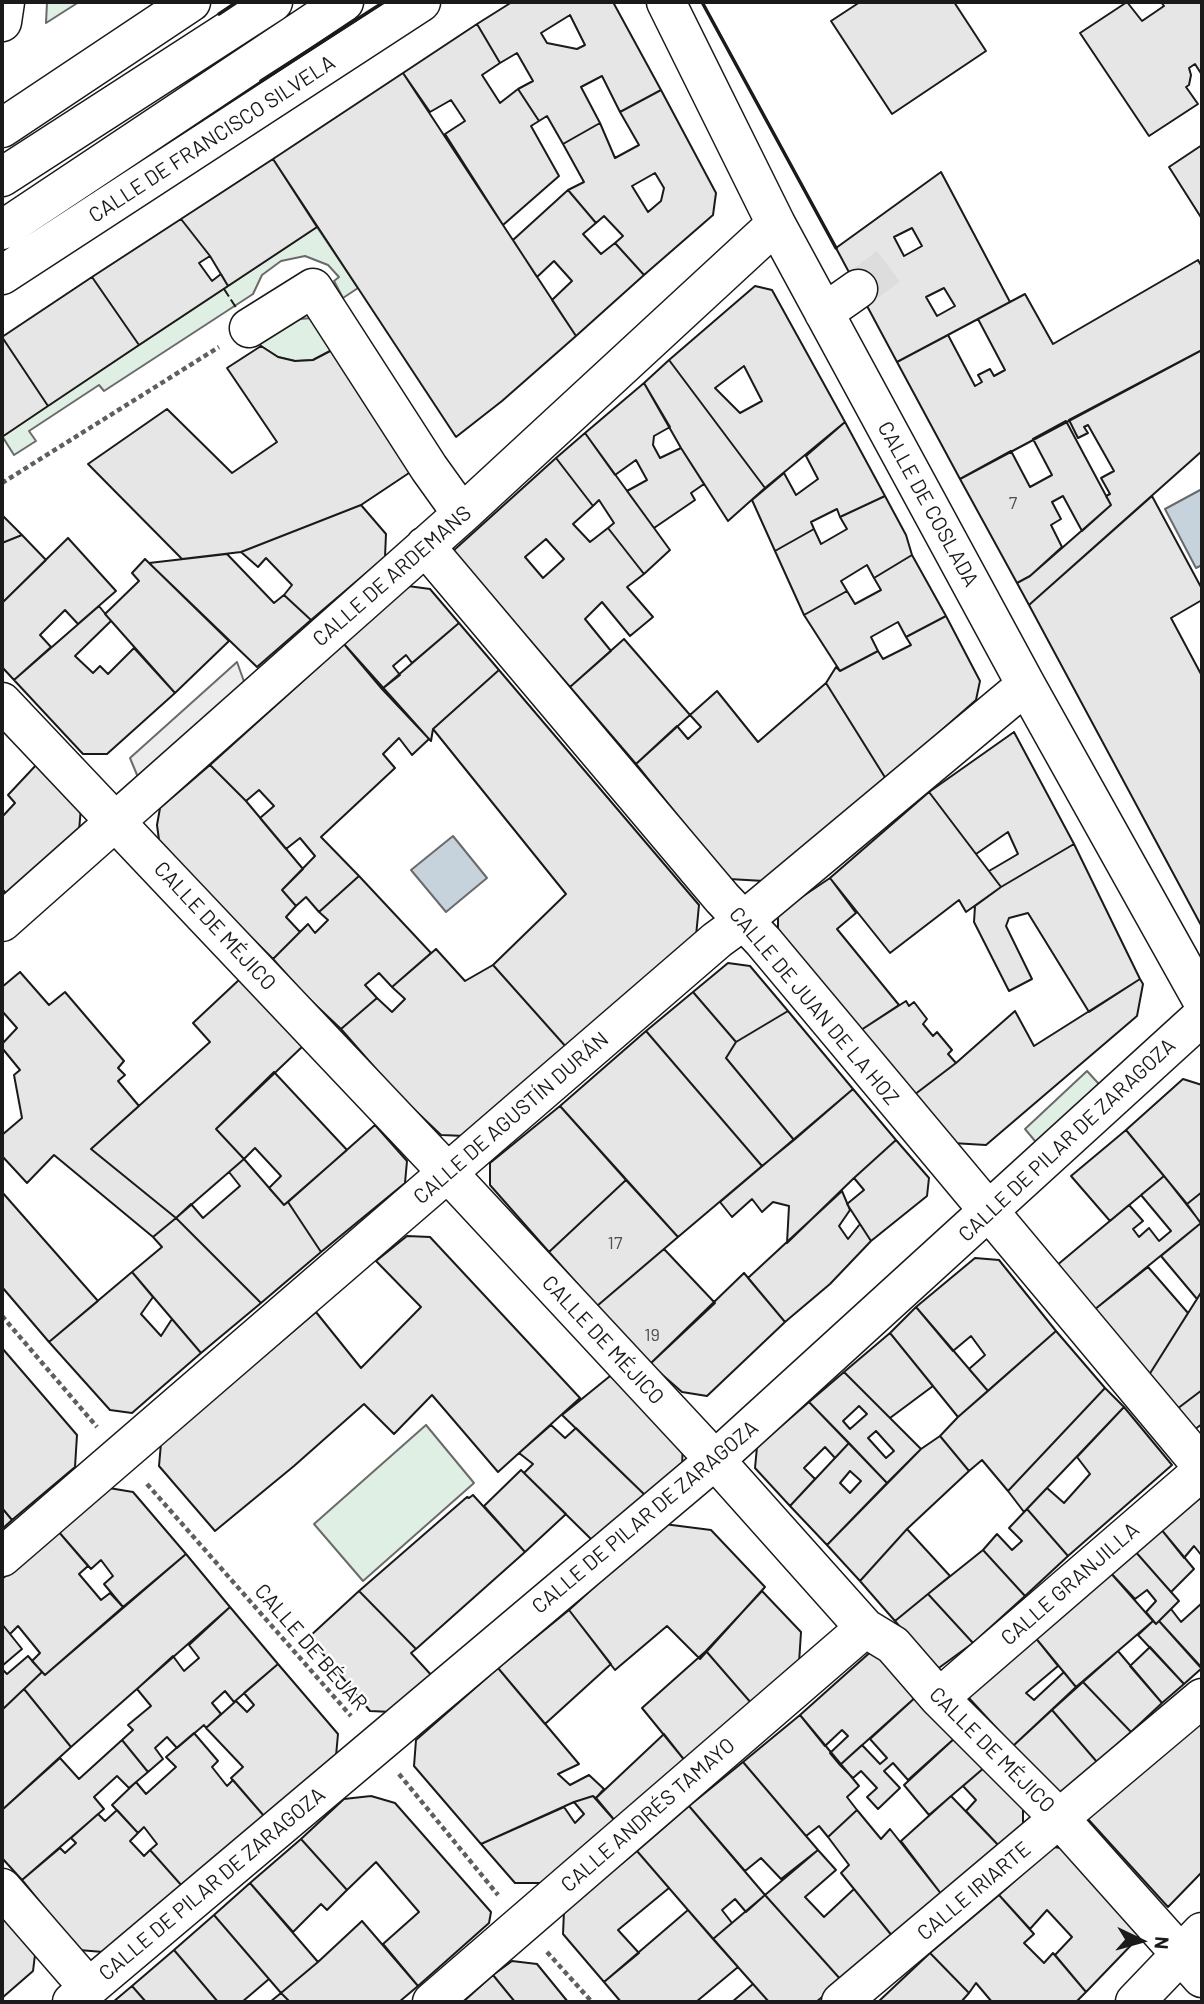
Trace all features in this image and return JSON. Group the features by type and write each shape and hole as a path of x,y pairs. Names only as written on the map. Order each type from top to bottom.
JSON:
{"street":[{"path":"2,22 5,2"},
{"path":"2,128 191,2"},
{"path":"2,177 273,2"},
{"name":"CALLE DE FRANCISCO SILVELA","path":"2,230 344,2"},
{"name":"CALLE DE FRANCISCO SILVELA","path":"2,275 421,2"},
{"name":"CALLE DE COSLADA","path":"666,2 776,224 1026,685 1202,1000"},
{"name":"CALLE DE ARDEMANS","path":"2,922 463,514 776,224"},
{"path":"249,328 313,288 429,468 463,514"},
{"path":"824,313 858,289"},
{"name":"CALLE DE JUAN DE LA HOZ","path":"425,546 743,921 763,941 1202,1468"},
{"name":"CALLE DE AGUSTÍN DURÁN","path":"2,1557 717,940 1026,685"},
{"name":"CALLE DE MÉJICO","path":"2,702 448,1173 715,1460 865,1628 893,1646 939,1698 1195,1955"},
{"name":"CALLE DE PILAR DE ZARAGOZA","path":"81,1995 375,1744 715,1460 1202,1016"},
{"name":"CALLE GRANJILLA","path":"939,1698 1202,1468"},
{"name":"CALLE ANDRÉS TAMAYO","path":"432,2002 865,1628"},
{"name":"CALLE IRIARTE","path":"841,2002 1202,1698"},
{"path":"2,1888 81,1995"},
{"path":"1135,2002 1195,1955"}],"path":[{"path":"2,483 249,328"},
{"name":"CALLE DE BÉJAR","path":"2,1316 375,1744 522,1924 592,2002"}],"green space":[{"path":"47,2 79,2 46,23"},
{"path":"317,227 358,288 343,298 334,281 339,277 328,265 305,256 281,261 262,275 253,294 104,391 99,385 29,431 36,441 14,455 2,436"},
{"path":"312,318 334,349 313,360 295,361 278,357 261,346 253,335 300,319"},
{"path":"1087,1071 1109,1095 1045,1153 1025,1129"},
{"path":"426,1425 474,1483 363,1581 314,1524"}],"shaded area":[{"path":"1202,489 1202,565 1196,568 1165,509"},
{"path":"237,662 246,687 140,782 130,758"},
{"path":"453,836 487,878 446,912 411,870"}],"building":[{"path":"512,2 613,2 661,90 620,112 602,76 581,87 600,123 563,144 547,116 539,121 518,89 533,81 517,53 500,63 477,24","holes":["570,15 585,45 577,49 547,43 541,33"]},
{"path":"860,2 954,2 986,51 892,114 831,21"},
{"path":"1127,2 1142,21 1164,6 1161,2 1202,2 1202,75 1195,64 1189,68 1191,75 1186,87 1198,104 1149,136 1080,33"},
{"path":"477,24 500,63 482,75 500,103 518,89 539,121 531,126 559,176 503,225 445,134 465,121 451,100 430,112 403,73"},
{"path":"403,73 576,336 456,437 273,159"},
{"path":"661,90 716,193 713,215 644,275 615,243 623,236 604,216 596,223 568,190 584,182 563,144 600,123 615,158 639,145 620,112","holes":["655,173 664,188 661,201 648,212 632,186"]},
{"path":"1202,145 1202,219 1169,167"},
{"path":"273,159 317,227 228,286 210,256 181,219"},
{"path":"941,172 1010,302 897,362 836,248","holes":["912,228 922,246 904,256 894,237","944,288 955,306 937,316 926,297"]},
{"path":"568,190 596,223 583,234 601,254 615,243 644,275 576,336 552,300 572,281 554,261 537,277 513,240"},
{"path":"181,219 210,256 199,263 212,281 221,274 228,286 139,345 92,277"},
{"path":"1198,260 1202,267 1202,350 960,479 897,362 948,335 975,386 982,382 978,375 990,369 994,376 1005,370 978,319 1025,294 1053,344"},
{"path":"92,277 139,345 48,406 2,337"},
{"path":"755,286 772,290 845,422 765,488 669,360","holes":["744,366 762,401 740,413 715,388"]},
{"path":"2,337 48,406 2,437"},
{"path":"261,346 278,357 295,361 313,360 334,349 415,469 361,505 241,552 182,559 88,464 167,409 232,473 277,442 227,368"},
{"path":"1202,350 1202,451 1029,605 1017,583 1030,576 1111,505 1106,496 1110,494 1101,478 1114,471 1088,425 1084,427 1088,433 1078,438 1069,420"},
{"path":"669,360 765,488 728,521 681,448 644,383"},
{"path":"644,383 670,427 654,436 653,445 660,458 681,448 704,484 691,493 695,500 654,528 627,491 647,480 636,460 615,475 585,433"},
{"path":"1066,421 1111,505 1082,531 1063,496 1052,502 1061,519 1051,525 1062,547 1030,576 1017,583 960,479 1011,451 1030,487 1052,475 1033,439"},
{"path":"845,422 885,496 840,517 837,509 811,522 814,529 775,551 752,500 784,473 796,495 818,479 806,456"},
{"path":"585,433 670,550 644,574 608,528 614,523 599,500 593,506 556,458"},
{"path":"556,458 593,506 573,524 590,542 608,528 644,574 627,587 653,617 630,636 602,602 585,619 611,651 570,687 453,551","holes":["546,539 564,559 543,578 525,557"]},
{"path":"885,496 906,535 912,555 874,578 867,565 841,581 847,591 804,615 775,551 814,529 821,544 847,529 840,517"},
{"path":"1152,496 1202,589 1202,600 1171,618 1202,676 1202,927 1029,605"},
{"path":"361,505 386,534 385,557 311,620 284,595 292,585 266,558 258,567 241,552"},
{"path":"2,515 22,535 2,543"},
{"path":"22,535 46,560 2,603 2,543"},
{"path":"68,538 116,591 78,624 65,610 40,635 51,647 14,680 2,667 2,603"},
{"path":"227,554 274,603 284,595 311,620 257,667 149,563"},
{"path":"912,555 946,616 906,637 898,622 871,637 878,651 840,671 804,615 847,591 855,604 881,590 874,578"},
{"path":"145,559 229,641 175,693 105,614 139,581 132,573"},
{"path":"408,586 430,589 459,623 412,663 406,655 393,666 400,675 382,689 344,644"},
{"path":"99,606 111,621 75,656 93,673 100,666 108,674 134,648 175,693 107,754 83,754 14,680"},
{"path":"946,616 980,681 976,700 886,779 826,683 836,667 840,671 878,651 883,659 911,645 906,637"},
{"path":"459,623 499,670 433,729 431,741 382,689"},
{"path":"624,639 690,715 636,764 570,687"},
{"path":"344,644 429,739 412,755 399,738 383,754 395,768 321,837 359,876 319,912 306,897 296,906 282,890 315,856 300,838 286,849 260,818 274,806 259,790 246,801 210,765"},
{"path":"499,670 699,905 696,936 567,1048 493,965 566,894 433,729"},
{"path":"826,683 886,779 764,881 729,879 636,764 677,726 688,739 701,727 690,715 717,691 758,742"},
{"path":"1014,732 1074,844 1001,887 989,871 1018,854 1008,832 976,854 929,792"},
{"path":"38,763 81,807 79,831 8,895 2,889 2,817 15,803 8,795"},
{"path":"210,765 246,801 303,869 282,890 296,906 286,917 300,932 273,959 159,840 157,825 160,808"},
{"path":"929,792 1001,887 966,912 959,900 890,953 830,878"},
{"path":"1074,844 1140,979 1089,1012 1028,913 1009,918 1006,926 1032,979 1009,991 974,922 975,906 1001,887"},
{"path":"359,876 431,953 392,987 379,973 365,985 377,998 341,1029 304,994 273,959 308,924 315,933 328,920 319,912"},
{"path":"830,878 856,913 837,929 899,1005 858,1032 778,933 778,913"},
{"path":"436,949 465,981 493,965 567,1048 465,1136 441,1135 397,1093 341,1029 377,998 392,1012 405,999 392,987"},
{"path":"728,963 750,966 788,1011 736,1042 693,992"},
{"path":"20,972 49,1005 65,992 124,1061 118,1068 125,1075 118,1081 139,1106 91,1149 176,1218 153,1237 54,1155 27,1183 2,1156 2,1135 22,1118 14,1075 20,1070 2,1048 2,1044 17,1028 2,1011 2,987"},
{"path":"241,978 303,1046 216,1129 244,1159 176,1218 91,1149 210,1042 193,1023"},
{"path":"1140,979 1143,984 1137,1016 986,1145 952,1143 914,1095 956,1063 1015,1011 1034,1046"},
{"path":"693,992 736,1042 726,1058 794,1140 762,1166 646,1031"},
{"path":"906,1001 909,1006 914,1002 927,1019 923,1024 933,1036 937,1032 952,1050 948,1054 956,1063 914,1095 858,1032"},
{"path":"788,1011 853,1089 794,1140 726,1058 736,1042"},
{"path":"646,1031 762,1166 678,1237 560,1106"},
{"path":"274,1072 347,1150 284,1205 269,1188 281,1176 255,1148 244,1159 216,1129"},
{"path":"1183,1079 1202,1085 1202,1192 1187,1204 1126,1130"},
{"path":"853,1089 896,1140 787,1243 789,1206 773,1202 762,1212 752,1199 732,1217 720,1202"},
{"path":"560,1106 626,1180 549,1252 490,1185 490,1163"},
{"path":"375,1125 407,1161 405,1183 321,1252 288,1202"},
{"path":"1126,1130 1164,1176 1110,1221 1071,1176"},
{"path":"896,1140 929,1178 927,1196 871,1241 847,1204 864,1190 854,1178"},
{"path":"244,1159 284,1205 288,1202 321,1252 261,1303 176,1218 191,1204 203,1218 240,1186 229,1172"},
{"path":"1164,1176 1201,1223 1094,1310 1056,1266 1129,1205 1143,1221 1133,1229 1139,1237 1149,1228 1159,1241 1171,1231 1141,1195"},
{"path":"626,1180 678,1237 597,1306 549,1252"},
{"path":"842,1191 850,1210 839,1226 848,1239 860,1224 871,1241 830,1284 785,1322 748,1278"},
{"path":"2,1192 98,1301 49,1342 2,1287"},
{"path":"1202,1192 1202,1225 1187,1204"},
{"path":"176,1218 261,1303 201,1353 132,1272 162,1247 153,1237"},
{"path":"1201,1223 1202,1291 1197,1299 1161,1256"},
{"path":"407,1236 430,1237 580,1398 498,1472 432,1395 394,1434 364,1404 215,1531 159,1466 161,1443 316,1312 361,1368 421,1307 376,1261"},
{"path":"664,1249 715,1303 650,1364 597,1306"},
{"path":"975,1258 999,1260 1056,1331 988,1391 969,1369 985,1355 971,1336 953,1351 916,1307"},
{"path":"1148,1267 1188,1313 1149,1375 1094,1310"},
{"path":"132,1272 153,1297 141,1314 161,1336 172,1319 201,1353 132,1413 110,1410 49,1342"},
{"path":"744,1273 785,1322 707,1396 682,1392 650,1364"},
{"path":"1202,1291 1202,1390 1177,1409 1149,1375"},
{"path":"916,1307 988,1391 958,1417 890,1333"},
{"path":"1056,1331 1105,1388 1008,1491 982,1460 969,1471 940,1436"},
{"path":"890,1333 933,1386 890,1418 844,1372"},
{"path":"2,1348 77,1435 75,1467 12,1520 2,1508"},
{"path":"615,1372 683,1444 682,1466 647,1497 562,1415"},
{"path":"844,1372 921,1449 887,1483 809,1402","holes":["859,1406 867,1414 850,1429 843,1421","876,1431 894,1451 886,1458 868,1438"]},
{"path":"1105,1388 1124,1407 1024,1512 1008,1491"},
{"path":"1202,1390 1202,1424 1194,1430 1177,1409"},
{"path":"809,1402 849,1443 835,1458 825,1447 804,1468 815,1479 790,1506 755,1468 757,1447"},
{"path":"1124,1407 1172,1465 1068,1556 1027,1509 1047,1488 1064,1503 1090,1474 1077,1457"},
{"path":"551,1425 565,1438 576,1428 647,1497 594,1542 524,1473 533,1464 519,1453"},
{"path":"940,1436 969,1471 907,1529 860,1581 827,1545 921,1449"},
{"path":"849,1443 887,1483 827,1545 790,1506","holes":["850,1471 861,1481 850,1493 840,1483"]},
{"path":"521,1470 566,1514 525,1552 484,1506"},
{"path":"109,1488 133,1492 186,1554 123,1607 104,1584 113,1576 101,1560 91,1569 58,1531"},
{"path":"473,1495 525,1552 416,1649 359,1591 467,1497"},
{"path":"1198,1497 1202,1501 1202,1556 1194,1546 1184,1558 1160,1528"},
{"path":"2,1508 12,1520 2,1529"},
{"path":"1027,1509 1068,1556 1025,1596 983,1550 997,1534 1012,1550 1022,1541 1009,1528"},
{"path":"664,1524 711,1530 765,1587 700,1659 667,1626 615,1670 569,1610"},
{"path":"1160,1528 1194,1569 1171,1592 1134,1550"},
{"path":"907,1529 950,1576 895,1621 860,1581"},
{"path":"58,1531 88,1566 79,1574 101,1600 110,1593 123,1607 45,1675 32,1661 40,1653 18,1626 10,1634 2,1624 2,1579"},
{"path":"983,1550 1025,1596 973,1643 928,1594"},
{"path":"1134,1550 1179,1601 1156,1624 1146,1612 1156,1601 1147,1590 1135,1599 1109,1571"},
{"path":"186,1554 230,1607 71,1747 24,1689 42,1672 45,1675"},
{"path":"1109,1571 1153,1621 1076,1687 1034,1636"},
{"path":"359,1591 416,1649 411,1653 434,1678 392,1712 370,1711 309,1637"},
{"path":"762,1591 801,1632 799,1663 752,1704 706,1651"},
{"path":"928,1594 973,1643 936,1670 895,1621"},
{"path":"1202,1603 1202,1669 1159,1621 1171,1609 1181,1622"},
{"path":"230,1607 278,1664 234,1702 225,1691 212,1703 221,1714 177,1748 167,1737 155,1748 163,1759 148,1772 122,1740 133,1730 128,1725 151,1706 137,1689 173,1656 184,1671 199,1658 189,1645"},
{"path":"569,1610 611,1664 545,1724 498,1668"},
{"path":"1153,1621 1156,1624 1159,1621 1202,1668 1184,1684 1138,1635"},
{"path":"2,1624 22,1649 2,1666"},
{"path":"1034,1636 1058,1666 1026,1693 1034,1700 1064,1672 1076,1687 1013,1746 968,1697"},
{"path":"1150,1647 1184,1684 1162,1703 1130,1666"},
{"path":"875,1648 918,1695 840,1765 830,1753 848,1736 842,1730 825,1746 800,1715"},
{"path":"706,1651 752,1704 686,1762 642,1708"},
{"path":"1118,1651 1162,1703 1131,1732 1083,1682"},
{"path":"28,1656 42,1672 4,1708 2,1669 7,1674"},
{"path":"278,1664 338,1734 336,1756 264,1816 231,1778 243,1767 206,1728 236,1701 247,1712 254,1705 244,1693"},
{"path":"498,1668 579,1764 558,1774 570,1785 589,1775 604,1789 596,1798 593,1796 574,1802 481,1844 414,1766 416,1740"},
{"path":"1083,1682 1131,1732 1097,1762 1052,1710"},
{"path":"24,1689 71,1747 2,1810 2,1710"},
{"path":"918,1695 956,1737 908,1780 893,1763 884,1771 900,1788 878,1809 867,1797 877,1788 861,1771 853,1778 840,1765 862,1745 880,1764 887,1758 870,1739"},
{"path":"1052,1710 1097,1762 1061,1796 1013,1746"},
{"path":"800,1715 859,1786 847,1797 857,1810 828,1837 819,1826 806,1836 743,1762"},
{"path":"1202,1719 1202,1872 1168,1907 1087,1818"},
{"path":"194,1733 218,1761 212,1767 227,1786 233,1780 264,1816 182,1886 150,1850 157,1844 144,1827 138,1833 112,1805 136,1782 146,1794 176,1767 166,1757"},
{"path":"664,1734 686,1762 616,1822 596,1798"},
{"path":"956,1737 985,1767 929,1815 904,1785"},
{"path":"122,1740 148,1772 129,1788 117,1776 94,1797 104,1809 22,1880 2,1858 2,1810 60,1758 79,1779"},
{"path":"743,1762 818,1850 781,1879 761,1858 745,1871 689,1806"},
{"path":"985,1767 1023,1805 1023,1829 1000,1847 966,1811 976,1800 963,1786"},
{"path":"371,1796 395,1803 491,1912 489,1923 418,1986 383,1944 419,1912 376,1862 347,1890 301,1839 344,1799"},
{"path":"593,1796 616,1822 543,1883 515,1883 481,1844 564,1807 575,1823 584,1814 574,1802"},
{"path":"951,1796 1000,1847 942,1895 901,1841"},
{"path":"689,1806 765,1895 746,1912 735,1899 722,1910 732,1923 713,1939 637,1851"},
{"path":"117,1810 138,1833 130,1841 144,1856 150,1850 182,1886 103,1952 79,1950 22,1880 60,1848 65,1853 76,1843 71,1838 98,1814 105,1821"},
{"path":"857,1810 881,1839 890,1829 942,1895 893,1937 841,1873 849,1865 828,1837"},
{"path":"301,1839 347,1890 327,1910 321,1904 293,1932 250,1883"},
{"path":"1053,1847 1061,1848 1139,1932 1138,1938 1086,1992 1055,1955 1072,1937 1047,1910 1030,1929 999,1895"},
{"path":"818,1850 836,1870 805,1897 824,1917 854,1889 893,1937 842,1981 765,1895"},
{"path":"637,1851 669,1888 618,1930 639,1953 604,1982 563,1934 564,1911"},
{"path":"250,1883 318,1962 281,1993 214,1915"},
{"path":"765,1895 842,1981 816,2002 769,2002 713,1939"},
{"path":"999,1895 1034,1934 1024,1943 1044,1963 1053,1953 1086,1992 1076,2002 992,2002 976,1983 969,1993 930,1953"},
{"path":"688,1910 738,1967 696,2002 621,2002 604,1982"},
{"path":"214,1915 269,1979 242,2002 218,2002 174,1950"},
{"path":"2,1916 35,1955 33,1971 2,1998"},
{"path":"362,1921 418,1986 399,2002 290,2002 281,1993 318,1962"},
{"path":"174,1950 218,2002 146,2002 132,1986"},
{"path":"930,1953 969,1993 961,2002 878,2002"},
{"path":"512,1961 537,1964 568,2002 515,2002 493,1975"},
{"path":"493,1975 515,2002 463,2002 464,2001"},
{"path":"753,1984 769,2002 732,2002"},
{"path":"132,1986 146,2002 113,2002"},
{"path":"281,1993 290,2002 270,2002"}],"tunnel":[{"path":"858,289 890,265"}],"fence":[{"path":"224,289 237,309"}],"wall":[{"path":"219,14 237,2"},
{"path":"261,81 384,2"},
{"path":"702,2 836,248"}]}
